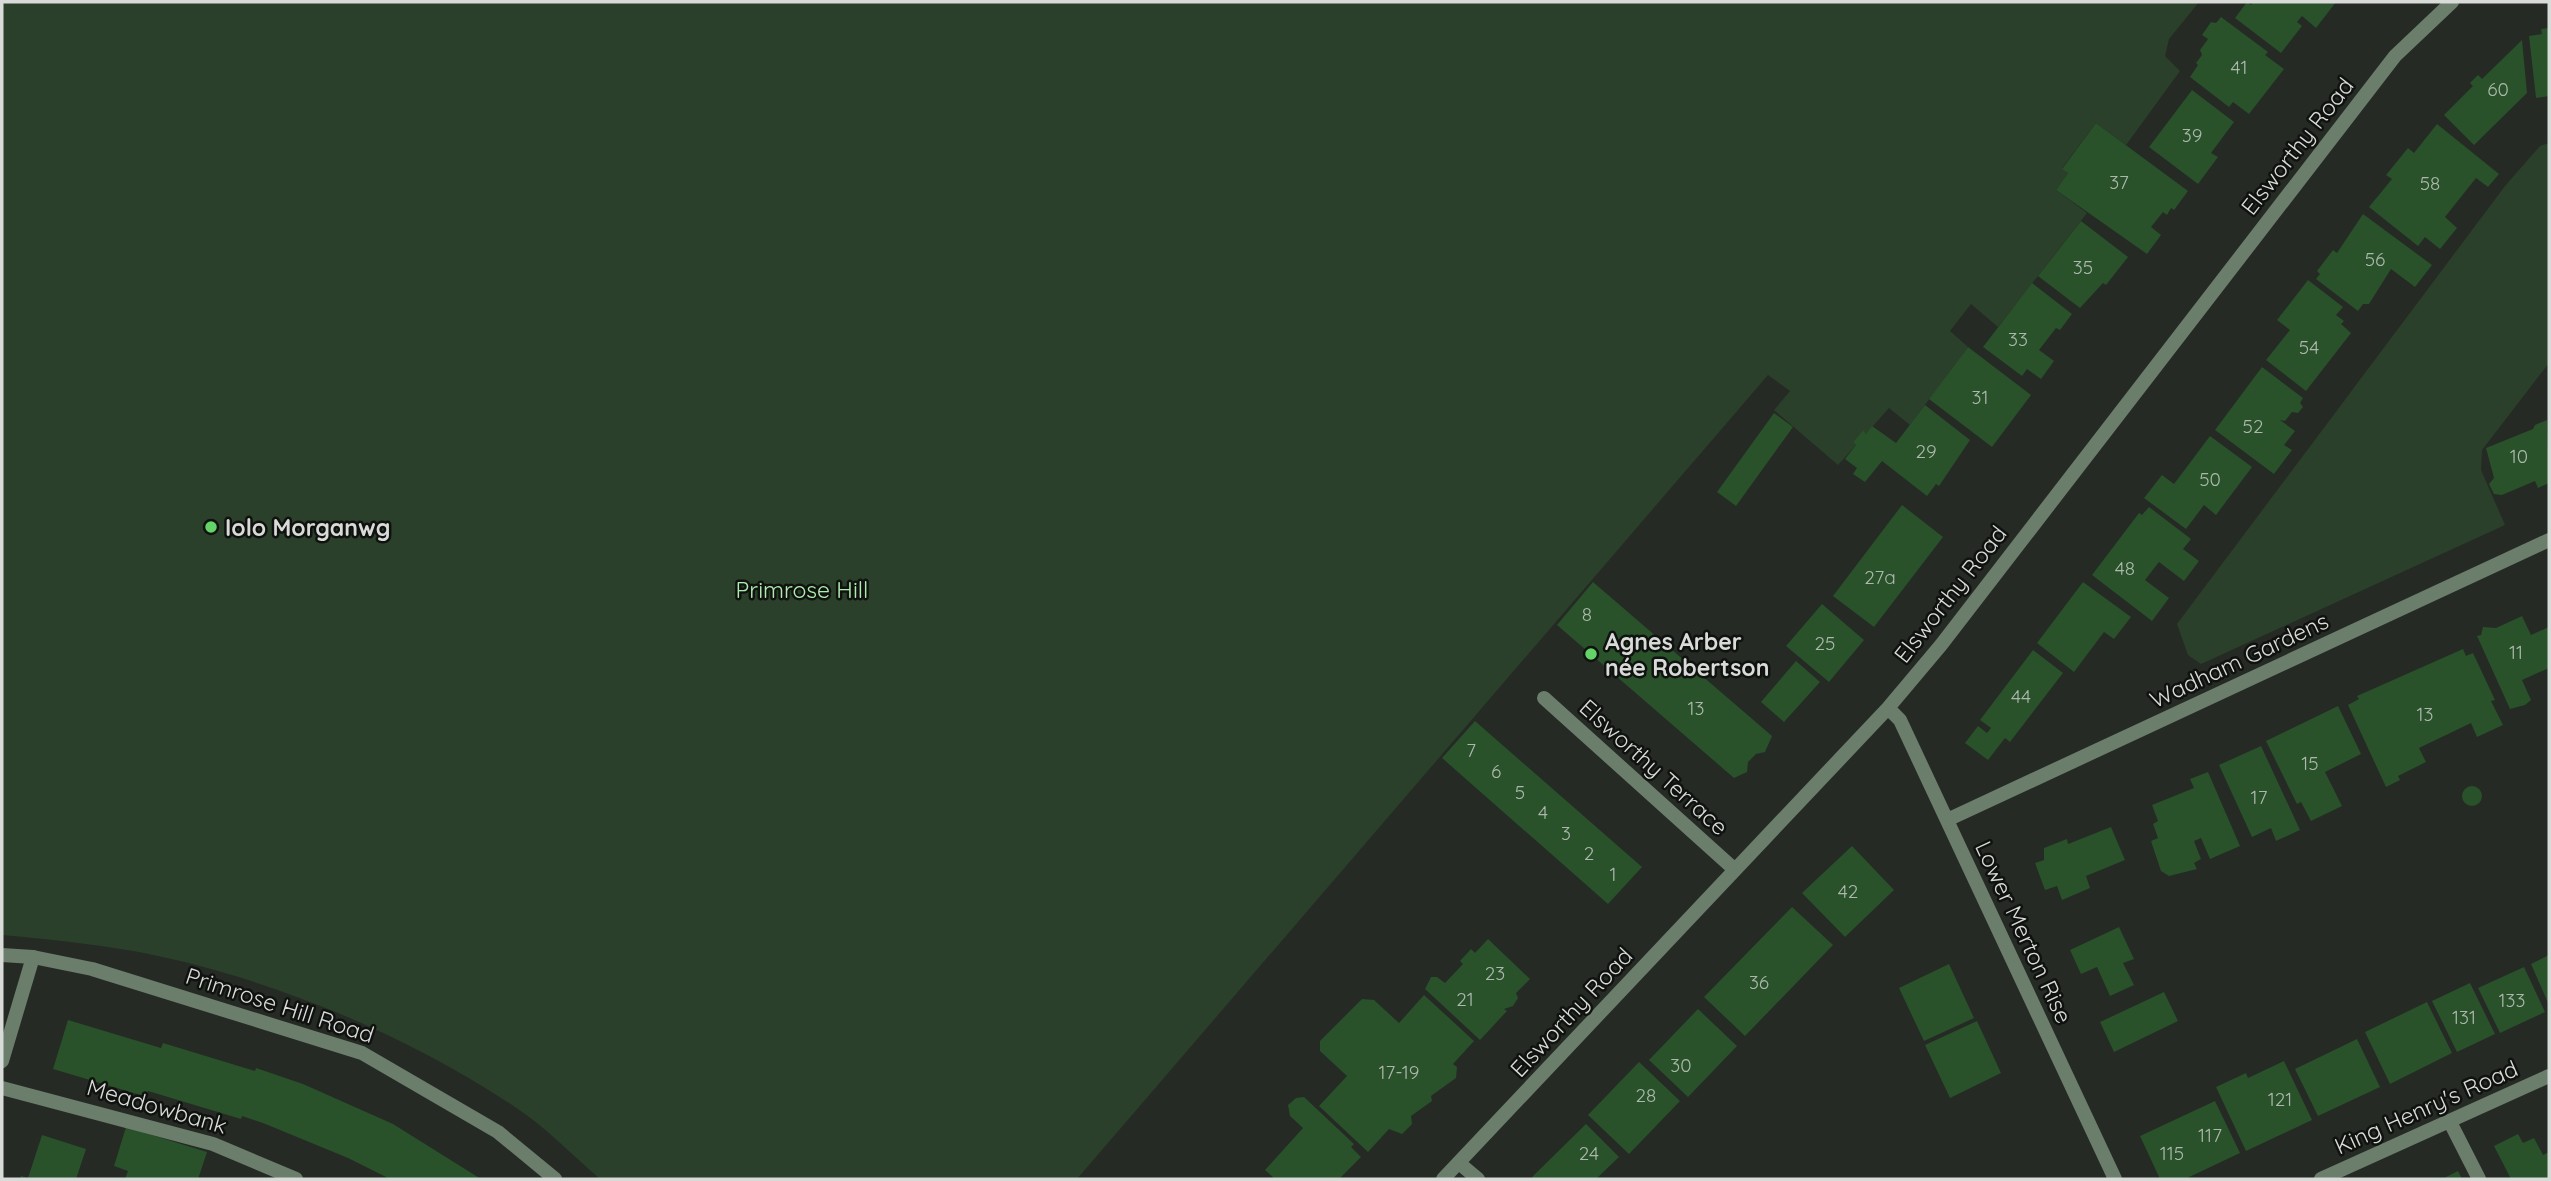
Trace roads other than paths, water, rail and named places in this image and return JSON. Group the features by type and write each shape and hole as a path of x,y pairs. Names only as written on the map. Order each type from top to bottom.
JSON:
{"street":[{"name":"Elsworthy Road","path":"1443,1179 1888,708 1941,645 2395,56 2452,2"},
{"name":"Wadham Gardens","path":"1947,820 2549,540"},
{"name":"Elsworthy Terrace","path":"1545,698 1734,869"},
{"name":"Lower Merton Rise","path":"1888,708 1900,720 2115,1179"},
{"name":"Primrose Hill Road","path":"2,955 33,957 92,969 362,1053 498,1132 555,1179"},
{"path":"2,1061 33,957"},
{"name":"King Henry's Road","path":"2321,1179 2549,1076"},
{"name":"Meadowbank","path":"2,1088 213,1143 296,1179"},
{"path":"2450,1122 2479,1179"},
{"path":"1459,1163 1478,1179"}],"place":[{"name":"Iolo Morganwg","path":"211,527"},
{"name":"Agnes Arber née Robertson","path":"1591,654"}],"park label":[{"name":"Primrose Hill","path":"802,589"}]}
